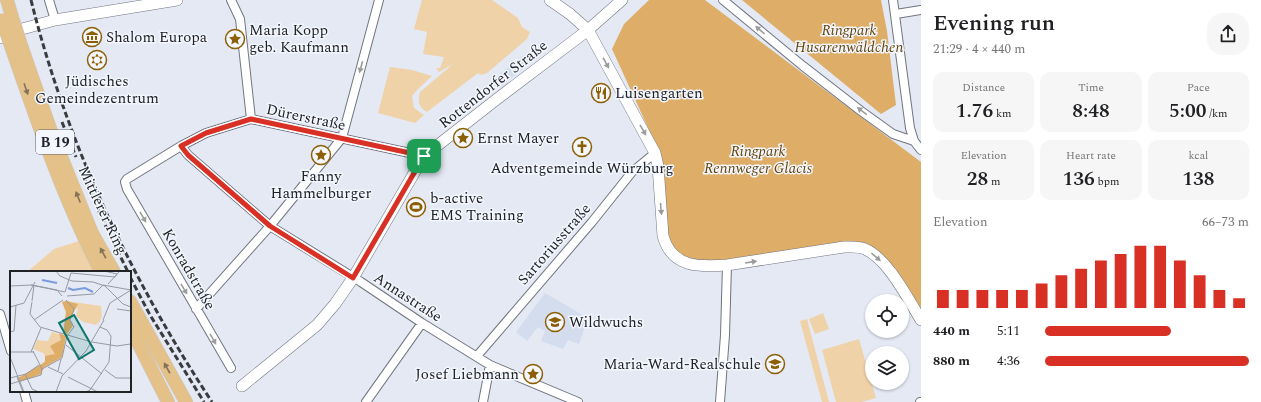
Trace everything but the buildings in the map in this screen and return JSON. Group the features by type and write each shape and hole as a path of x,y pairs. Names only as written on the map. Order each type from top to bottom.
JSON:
{"main road":[{"name":"B 19","path":"7,0 5,16 18,50"},
{"name":"Mittlerer Ring","path":"18,50 46,144 83,237 100,271"},
{"name":"Mittlerer Ring","path":"18,50 92,233 113,271"},
{"path":"131,303 186,402"},
{"path":"131,329 168,402"}],"street":[{"path":"49,0 55,20"},
{"path":"0,38 22,29 55,20 177,0"},
{"path":"231,0 240,19 251,119"},
{"path":"196,309 270,226 342,138 378,0"},
{"path":"550,0 570,14 588,30 655,153 658,166 663,236 665,244 670,252 677,258 690,264 727,266 844,246 860,247 866,249 879,258 889,270 921,320"},
{"name":"Rottendorfer Straße","path":"242,386 317,325 335,304 353,278 424,156 588,30 622,0"},
{"path":"723,0 803,66 861,111 893,134 914,141"},
{"path":"893,0 910,128 914,141 921,150"},
{"path":"896,14 921,10"},
{"name":"Dürerstraße","path":"125,182 127,179 181,146 206,133 251,119 424,156"},
{"name":"Annastraße","path":"181,146 188,155 270,226 476,356 490,364 578,402"},
{"name":"Sartoriusstraße","path":"476,356 592,222 632,172 655,153"},
{"name":"Konradstraße","path":"125,182 127,189 231,368"},
{"path":"720,402 725,335 727,266"},
{"path":"0,314 10,348"},
{"path":"366,402 422,323"},
{"path":"483,402 490,364"},
{"path":"24,392 28,402"}],"shaded area":[{"path":"422,0 492,0 518,18 522,27 530,32 527,39 487,73 481,75 478,73 427,112 419,104 420,92 453,64 439,72 436,68 440,68 444,57 423,54 427,32 414,29"},
{"path":"524,55 530,63 499,88 492,80"},
{"path":"390,67 412,70 432,76 412,96 414,108 424,115 415,123 378,113"},
{"path":"82,240 96,271 28,271 54,249"},
{"name":"Wildwuchs","path":"545,293 588,318 579,344 568,340 563,349 541,341 545,331 538,327 527,341 516,332"},
{"path":"823,313 829,329 815,334 809,319"},
{"path":"807,319 829,402 822,402 800,321"},
{"path":"859,339 865,360 865,390 874,390 876,398 862,402 836,402 822,350"}],"green space":[{"name":"Ringpark Rennweger Glacis","path":"649,0 705,0 921,162 921,317 909,302 909,294 902,294 866,250 713,263 686,261 671,250 667,235 660,154 612,49 624,24"},
{"name":"Ringpark Husarenwäldchen","path":"742,0 881,0 887,31 896,105 881,114"}],"railway":[{"path":"31,0 46,54 63,106 105,209 155,308 182,355 212,402"},
{"path":"62,122 76,157"},
{"path":"83,176 128,271"},
{"path":"131,279 150,315 204,402"}],"place":[{"name":"Shalom Europa","path":"92,37"},
{"name":"Maria Kopp geb. Kaufmann","path":"235,39"},
{"name":"Jüdisches Gemeindezentrum","path":"97,60"},
{"name":"Luisengarten","path":"601,93"},
{"name":"Ernst Mayer","path":"463,138"},
{"name":"Adventgemeinde Würzburg","path":"582,147"},
{"name":"Fanny Hammelburger","path":"321,155"},
{"name":"b-active EMS Training","path":"416,207"},
{"name":"Wildwuchs","path":"555,322"},
{"name":"Maria-Ward-Realschule","path":"775,364"},
{"name":"Josef Liebmann","path":"533,374"}],"route":[{"path":"251,119 424,156 353,278 270,226 188,155 181,146 206,133 251,119"}]}
